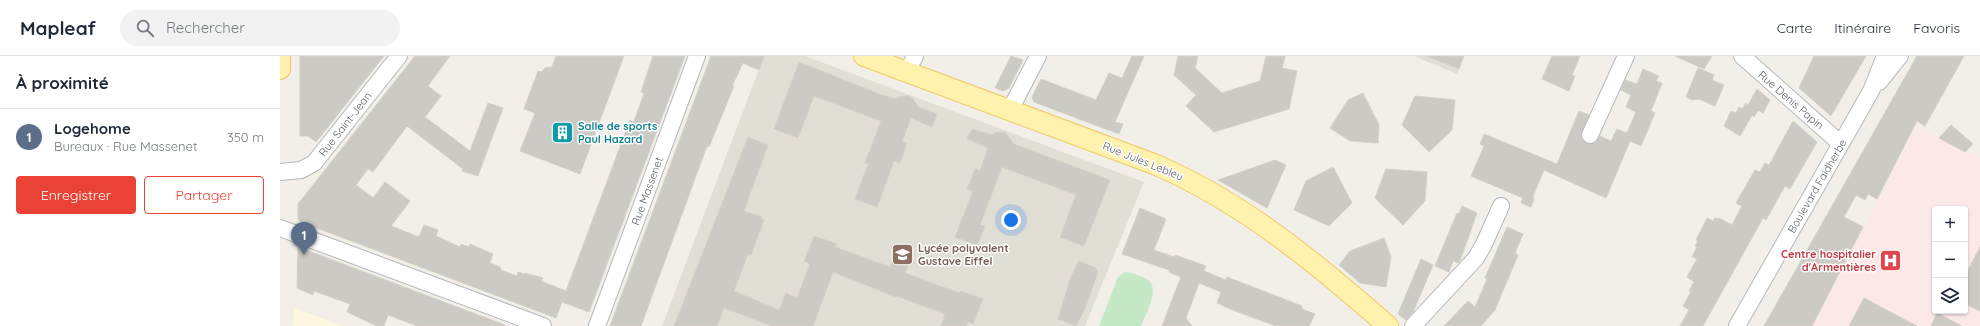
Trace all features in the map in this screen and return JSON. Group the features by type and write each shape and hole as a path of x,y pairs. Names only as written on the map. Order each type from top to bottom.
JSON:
{"main road":[{"path":"280,56 280,69"},
{"name":"Rue Jules Lebleu","path":"864,56 911,64 1010,110 1154,164 1216,194 1303,253 1388,326"}],"street":[{"name":"Rue Saint-Jean","path":"280,172 301,170 314,163 399,56"},
{"name":"Rue Massenet","path":"597,326 698,56"},
{"path":"1010,110 1038,56"},
{"path":"1590,135 1626,56"},
{"name":"Rue Denis Papin","path":"1742,56 1841,144"},
{"name":"Boulevard Faidherbe","path":"1738,325 1871,91 1885,56"},
{"name":"Boulevard Faidherbe","path":"1871,91 1900,56"},
{"path":"1413,326 1476,258 1501,206"},
{"path":"280,228 543,326"}],"shaded area":[{"name":"Lycée polyvalent Gustave Eiffel","path":"764,56 805,56 1144,182 1085,326 662,326"},
{"path":"1414,56 1464,56 1457,74"},
{"name":"Centre hospitalier d'Armentières","path":"1917,126 1980,158 1980,326 1813,326"},
{"path":"294,308 316,316 343,326 293,326"}],"green space":[{"path":"1125,272 1143,277 1149,281 1152,286 1152,299 1141,326 1099,326 1118,277"}],"building":[{"path":"300,56 384,56 316,142 308,136 300,136"},
{"path":"415,56 450,56 428,86 441,96 425,117 470,151 488,103 503,108 478,176 462,171 463,169 407,126 373,172 368,169 356,185 373,198 385,182 410,201 391,226 419,237 424,225 438,230 436,236 460,247 461,244 469,247 470,244 493,254 490,263 500,267 501,270 517,276 518,272 543,278 541,281 566,291 630,120 634,122 644,93 641,92 653,56 685,56 589,312 562,302 556,318 301,222 298,219 298,204"},
{"name":"Salle de sports Paul Hazard","path":"556,56 624,56 580,174 520,151 535,113 524,109 538,71 541,72 545,68 552,67"},
{"path":"711,56 764,56 759,70 743,63 732,86 734,86 709,147 707,146 641,326 610,326"},
{"path":"1011,56 1023,60 1009,88 1003,91 995,88"},
{"path":"1132,56 1144,56 1115,122 1123,124 1119,134 1034,102 1032,97 1041,79 1096,100 1109,73 1122,78"},
{"path":"1178,56 1198,56 1195,68 1222,93 1260,81 1266,56 1285,56 1282,68 1297,71 1289,109 1214,132 1186,106 1196,95 1174,75"},
{"path":"1427,56 1464,56 1459,69"},
{"path":"1552,56 1580,56 1572,75 1575,76 1569,91 1542,79"},
{"path":"1675,56 1712,56 1704,69"},
{"path":"1814,56 1866,56 1831,116 1799,88"},
{"path":"1917,56 1964,56 1925,126 1917,121 1877,199 1868,194 1865,200 1856,195 1844,217 1863,227 1812,326 1764,326"},
{"path":"799,62 879,94 896,99 902,96 909,96 918,107 937,114 932,127 911,118 902,141 907,143 900,163 894,161 877,207 855,199 868,164 865,163 881,121 814,96 798,138 774,129"},
{"path":"1698,68 1714,75 1712,80 1724,85 1715,106 1699,99 1692,100 1686,97"},
{"path":"1643,69 1659,76 1656,81 1662,83 1651,111 1655,113 1641,146 1630,141 1606,198 1544,170 1533,196 1534,199 1531,207 1521,203 1523,198 1471,176 1484,146 1480,144 1484,134 1557,164 1579,111 1589,115 1581,136 1586,143 1595,143 1600,136 1611,141 1617,129 1627,133 1636,112 1626,107 1631,95 1621,90 1625,80 1637,84"},
{"path":"1757,89 1770,100 1763,113 1758,110 1754,117 1752,115 1740,136 1724,126 1731,111 1736,113 1739,107 1742,109 1746,103 1748,105"},
{"path":"1363,93 1379,125 1378,143 1350,141 1330,128 1348,100"},
{"path":"1415,96 1455,100 1452,130 1429,152 1402,125"},
{"path":"1793,121 1817,142 1790,189 1785,186 1766,220 1763,218 1703,326 1680,326 1689,310 1683,306 1691,292 1689,291 1694,282 1687,277 1697,259 1692,257 1697,247 1695,246 1698,241 1696,240 1707,218 1713,221 1715,218 1719,218 1732,225 1742,206 1736,203 1755,170 1760,172 1765,163 1769,165"},
{"path":"1951,125 1973,144 1965,152 1939,138"},
{"path":"972,129 992,135 997,132 1005,132 1014,144 1110,180 1084,246 1060,237 1076,195 1002,167 980,225 985,226 977,245 955,237 973,191 967,189 975,169 980,171 988,148 967,139"},
{"path":"748,137 768,145 744,211 762,217 761,219 764,220 751,255 748,254 734,291 779,310 786,293 797,298 810,264 804,261 814,236 837,244 835,247 890,267 893,260 908,266 905,273 959,293 961,291 983,299 973,324 968,322 966,326 941,326 945,314 897,296 896,297 833,272 813,326 772,326 724,308 717,326 674,326"},
{"path":"1275,160 1286,165 1267,208 1218,180"},
{"path":"1333,167 1352,203 1329,226 1294,210 1306,181"},
{"path":"1386,169 1427,172 1425,201 1403,225 1375,198"},
{"path":"1462,206 1477,213 1460,261 1458,263 1453,261 1449,272 1435,266 1457,213 1459,214"},
{"path":"1140,208 1166,219 1154,250 1174,257 1175,255 1206,266 1204,271 1226,280 1227,277 1302,306 1302,309 1315,314 1309,326 1276,326 1235,311 1217,303 1221,292 1199,283 1186,318 1192,326 1162,326 1181,277 1169,272 1169,270 1122,254"},
{"path":"1507,227 1523,234 1515,253 1518,255 1495,310 1481,326 1444,326 1468,301 1475,307 1487,279 1485,278"},
{"path":"1384,238 1391,257 1386,287 1360,283 1339,265 1350,251"},
{"path":"298,247 505,326 417,326 388,315 384,326 377,326 347,312 350,304 314,291 313,295 297,288"},
{"path":"1980,247 1980,311 1968,305 1968,270"},
{"path":"1421,259 1433,265 1413,312 1406,320 1398,314"},
{"path":"1079,261 1096,268 1098,272 1085,309 1076,326 1058,319 1070,279"},
{"path":"1864,298 1917,326 1849,326"},
{"path":"1937,314 1939,314 1962,326 1931,326"}],"place":[{"name":"Salle de sports Paul Hazard","path":"562,132"},
{"name":"Lycée polyvalent Gustave Eiffel","path":"902,254"},
{"name":"Logehome","path":"304,255"},
{"name":"Centre hospitalier d'Armentières","path":"1891,260"}]}
